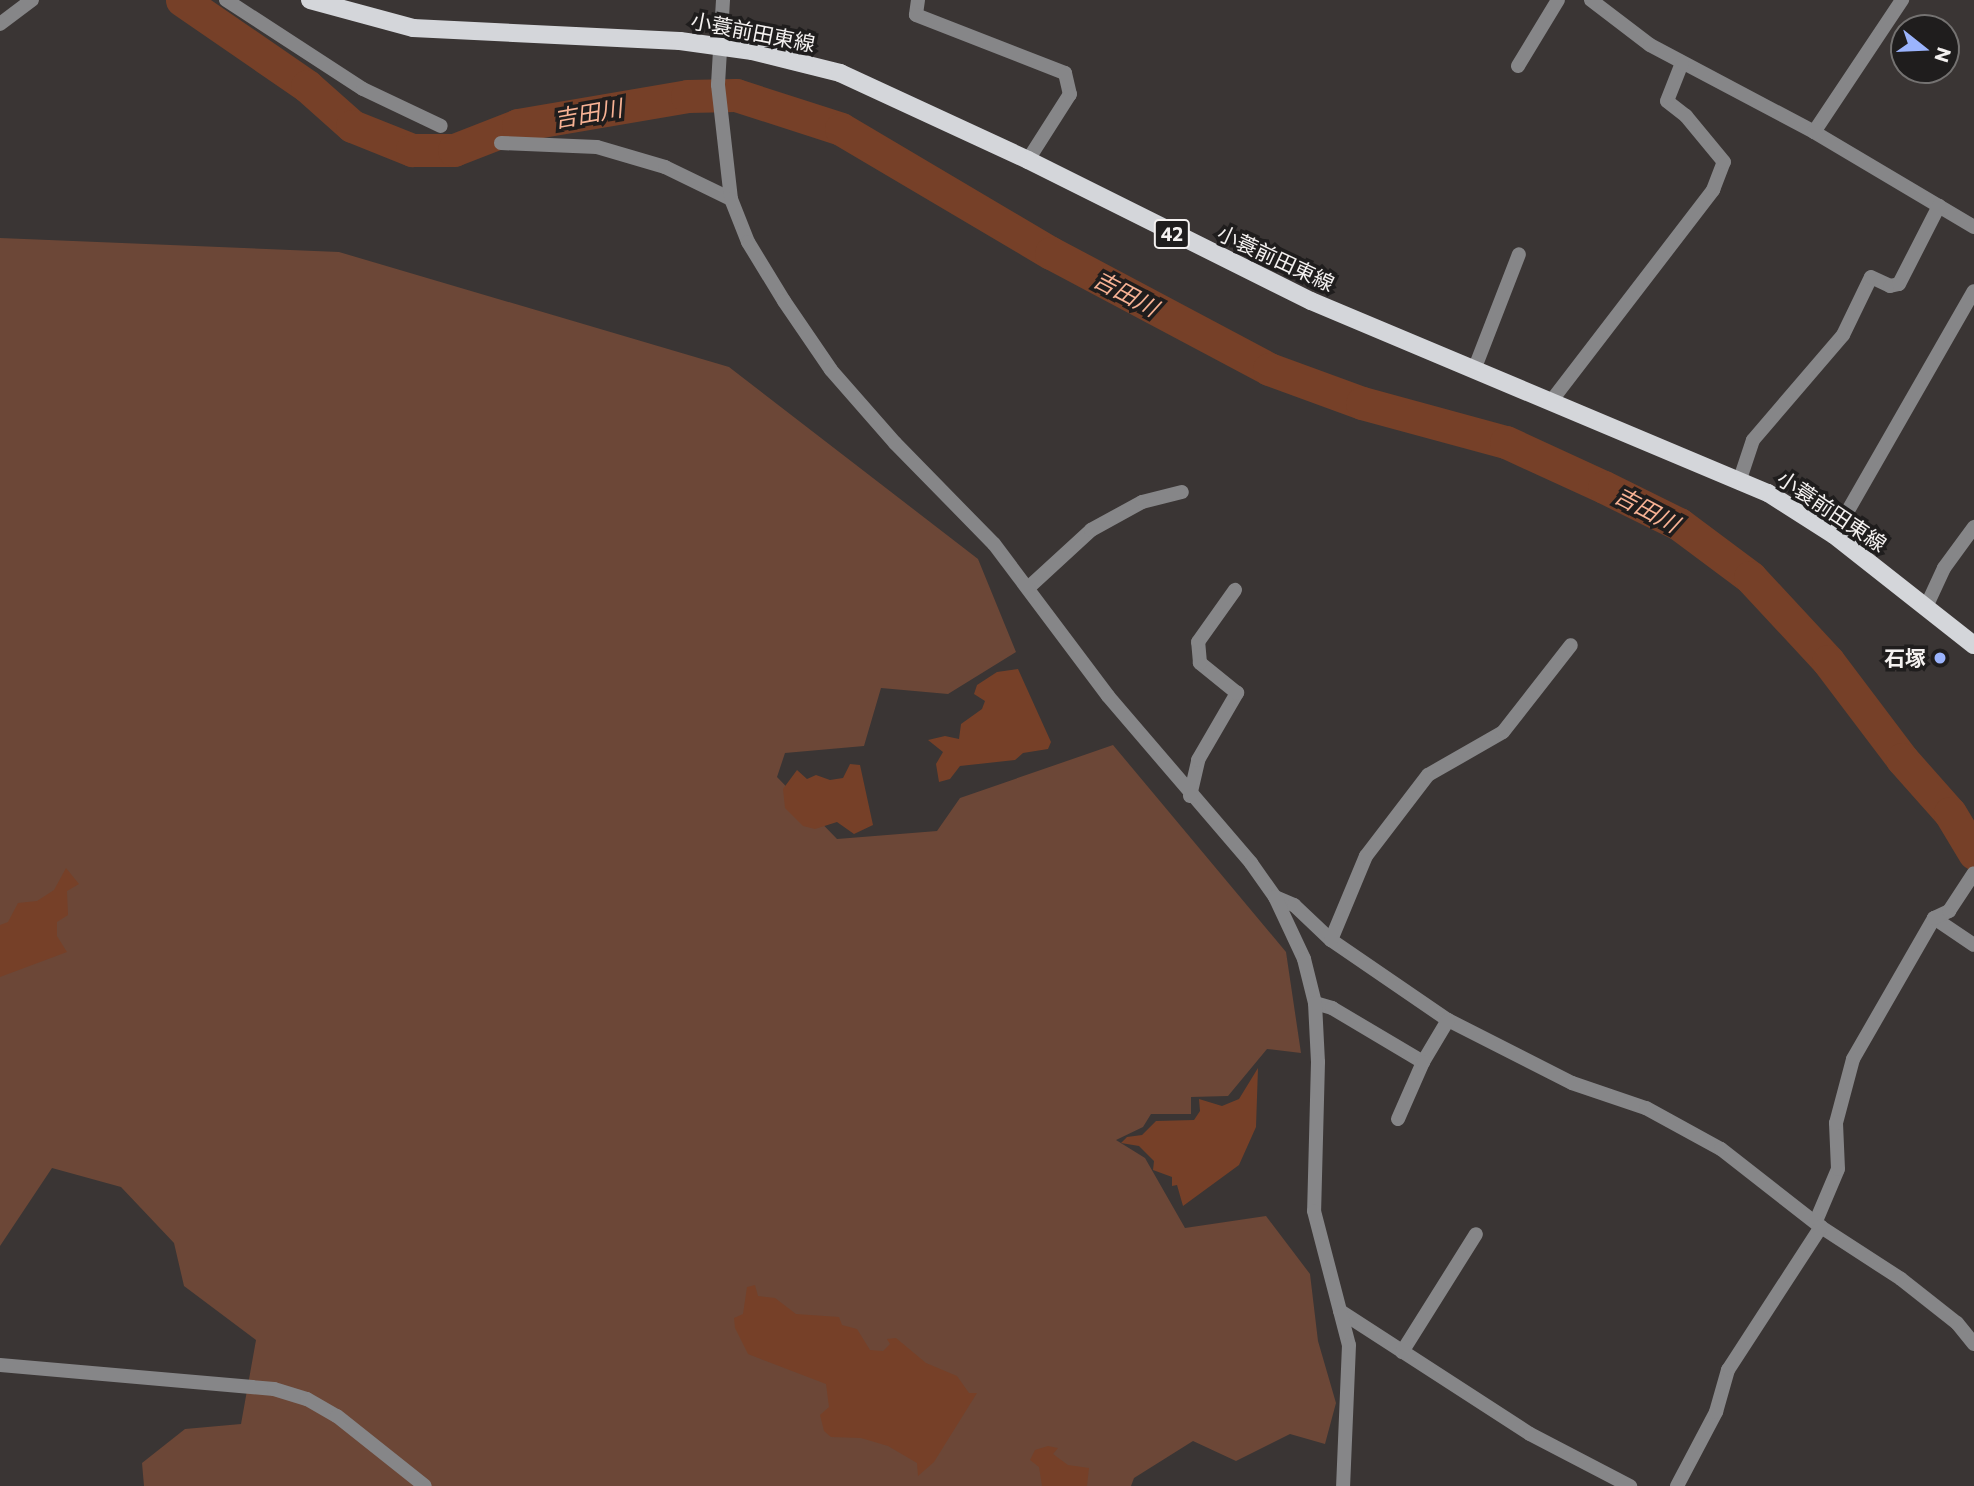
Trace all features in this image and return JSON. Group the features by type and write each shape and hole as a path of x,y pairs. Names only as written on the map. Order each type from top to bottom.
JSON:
{"main road":[{"name":"小蓑前田東線","path":"310,0 413,28 719,46 840,73 1027,160 1311,301 1768,493 1834,536 1974,645"}],"street":[{"path":"0,24 32,0"},
{"path":"226,0 363,89 441,126"},
{"path":"723,0 718,85 721,137 732,200 748,242 831,370 895,443 994,544 1190,796 1251,863 1275,897 1304,959 1315,1003 1314,1211 1349,1345 1350,1376 1343,1486"},
{"path":"918,0 916,15 1065,73 1070,94 1027,160"},
{"path":"1517,65 1558,0"},
{"path":"1591,0 1682,63 1814,132 1974,227"},
{"path":"1814,132 1902,0"},
{"path":"1552,400 1713,190 1724,162 1686,116 1667,101 1682,63"},
{"path":"501,143 597,147 665,167 732,200"},
{"path":"1740,482 1753,440 1843,335 1871,277 1890,286 1899,284 1939,206"},
{"path":"1474,370 1519,254"},
{"path":"1834,536 1974,291"},
{"path":"1028,588 1091,530 1142,502 1182,492"},
{"path":"1926,607 1944,568 1974,527"},
{"path":"1190,796 1198,760 1237,693 1200,663 1198,642 1235,590"},
{"path":"1331,940 1366,856 1428,775 1503,732 1571,645"},
{"path":"1676,1486 1716,1412 1728,1370 1818,1224 1838,1169 1836,1124 1853,1059 1934,918 1949,911 1974,873"},
{"path":"1275,897 1294,905 1331,940 1448,1020 1572,1083 1646,1108 1721,1149 1818,1224 1901,1279 1957,1323 1974,1344"},
{"path":"1934,918 1974,945"},
{"path":"1315,1003 1332,1008 1423,1062"},
{"path":"1398,1119 1423,1062 1448,1020"},
{"path":"1402,1352 1476,1234"},
{"path":"1340,1311 1530,1434 1630,1486"},
{"path":"0,1365 285,1392 337,1416 425,1486"}],"shaded area":[{"path":"0,238 339,252 729,367 978,559 1016,652 948,694 881,688 864,746 785,753 777,777 837,839 937,831 960,798 1113,745 1286,952 1301,1053 1267,1049 1228,1096 1191,1097 1191,1114 1151,1114 1143,1127 1116,1140 1145,1158 1185,1228 1266,1216 1310,1274 1318,1341 1336,1403 1325,1444 1290,1434 1236,1461 1193,1441 1134,1478 1131,1486 144,1486 142,1463 185,1429 241,1424 256,1340 184,1286 174,1243 121,1187 52,1168 0,1246"},
{"path":"1018,669 1051,742 1048,749 1023,753 1015,760 960,766 950,779 939,782 936,764 943,752 928,740 945,736 959,739 961,724 982,709 985,701 974,694 977,685 997,672"},
{"path":"850,764 860,765 873,825 854,834 837,822 815,829 803,826 785,808 783,789 797,770 807,779 816,775 830,780 843,778"},
{"path":"66,868 79,884 67,891 68,915 57,922 57,936 67,952 0,977 0,925 8,922 18,903 37,901 54,890"},
{"path":"1258,1068 1256,1127 1239,1165 1183,1206 1177,1185 1172,1186 1172,1177 1153,1170 1154,1161 1139,1146 1121,1143 1127,1137 1142,1135 1156,1121 1194,1120 1200,1111 1199,1099 1222,1106 1239,1099"},
{"path":"755,1285 758,1296 775,1298 796,1314 839,1317 842,1325 857,1329 870,1350 883,1351 890,1344 887,1339 896,1338 926,1363 957,1376 969,1393 977,1393 934,1462 918,1476 917,1463 888,1446 861,1438 831,1437 824,1431 820,1415 829,1407 826,1384 748,1354 735,1328 734,1318 743,1314 747,1287"},
{"path":"1048,1446 1058,1448 1053,1454 1068,1465 1089,1468 1087,1486 1042,1486 1039,1467 1030,1460 1035,1450"}],"waterway":[{"name":"吉田川","path":"182,0 307,86 352,126 412,150 454,150 518,125 687,96 736,95 841,129 1051,253 1269,369 1362,403 1506,442 1604,487 1679,524 1750,577 1828,661 1902,759 1950,813 1974,853"}],"place":[{"name":"石塚","path":"1940,658"}]}
